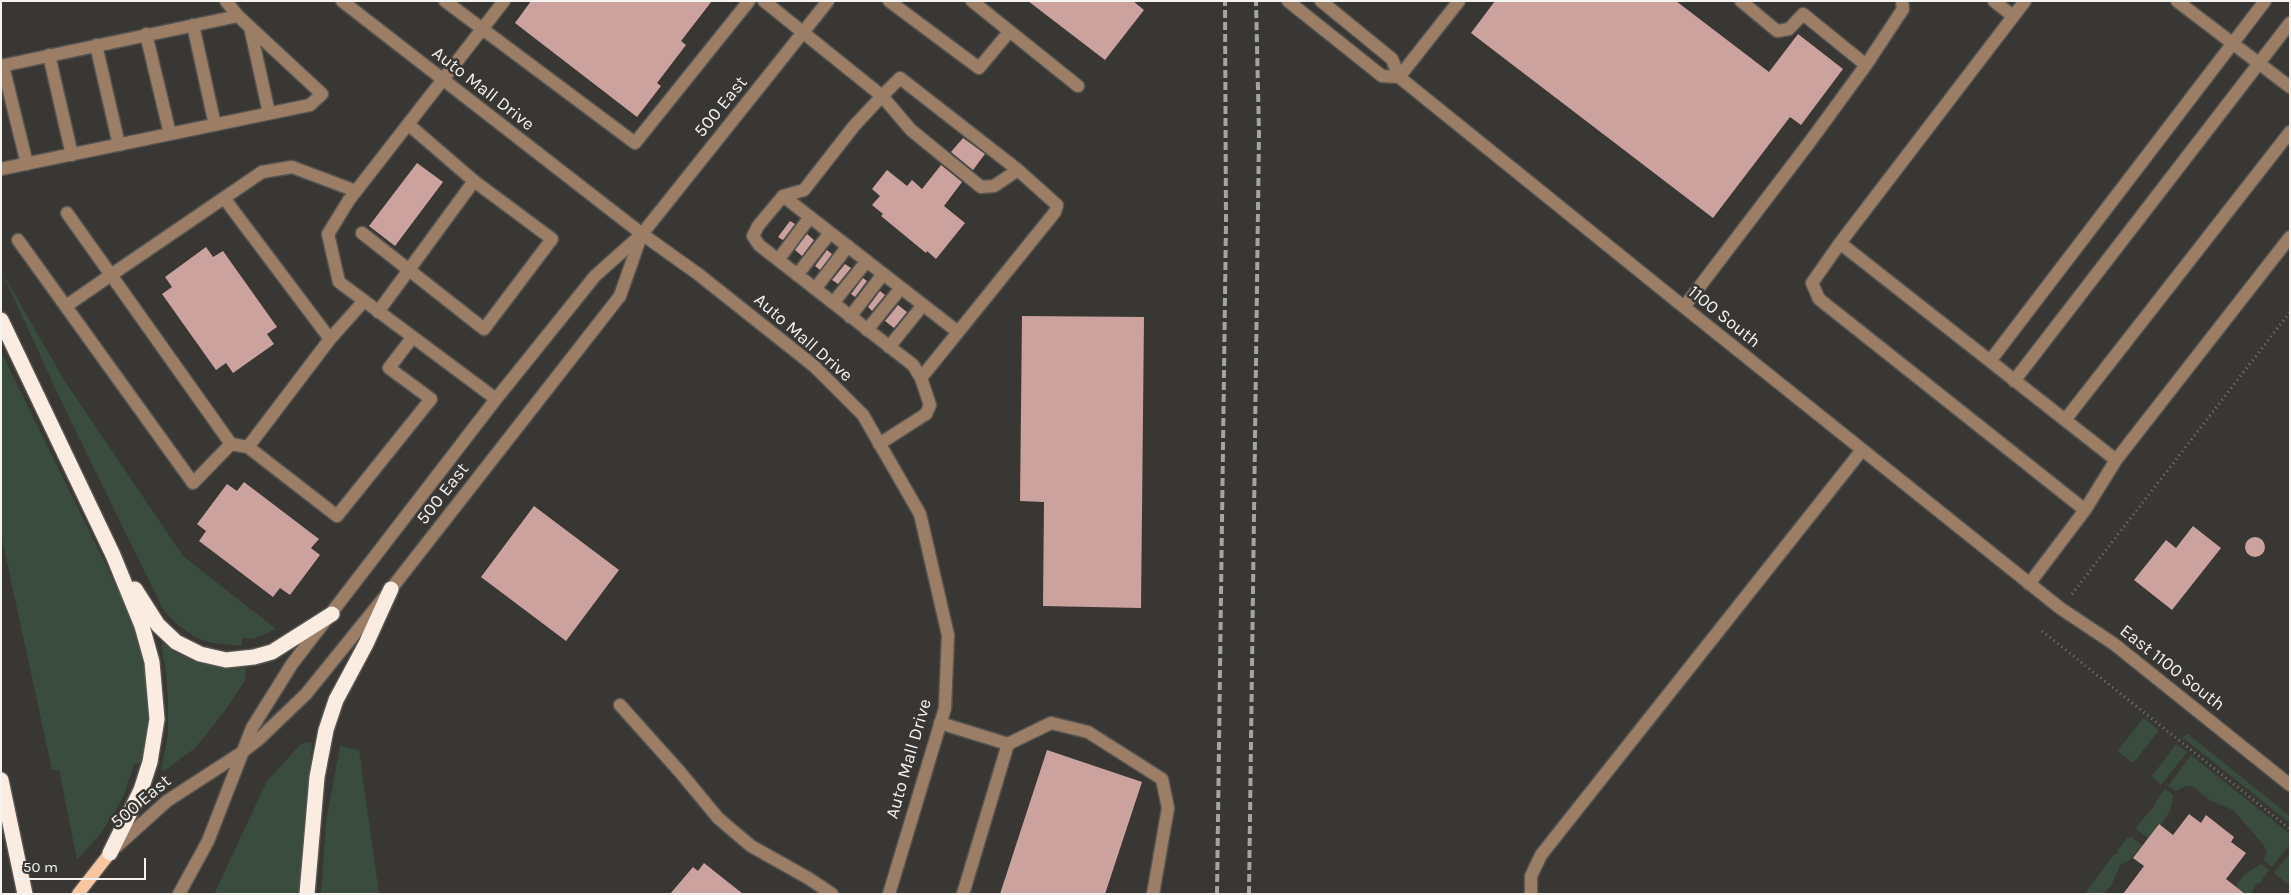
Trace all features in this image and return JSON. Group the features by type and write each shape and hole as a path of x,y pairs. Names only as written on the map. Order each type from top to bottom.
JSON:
{"highway":[{"path":"1,320 113,555 149,648 154,675 157,713 154,742 144,781 110,853"},
{"path":"113,555 150,614 164,632 183,646 209,657 232,660 260,656 287,643 332,614"},
{"path":"307,894 317,776 326,730 336,700 366,644 391,589"},
{"path":"1,780 25,894"}],"main road":[{"name":"500 East","path":"78,894 110,853"}],"street":[{"path":"1,169 310,105 322,94 238,16 226,1"},
{"name":"Auto Mall Drive","path":"342,1 642,234 698,274 814,366 863,415 920,514 948,635 944,708 888,894"},
{"path":"445,1 634,143 749,1"},
{"path":"496,399 339,282 328,234 356,191 504,1"},
{"path":"764,1 882,96 911,130 981,187 994,186 1018,170"},
{"name":"500 East","path":"179,894 208,841 241,753 258,717 278,684 496,399 596,276 642,234 828,1"},
{"path":"889,1 979,68 1009,32"},
{"path":"972,1 1078,86"},
{"name":"1100 South","path":"1288,1 1382,76 1399,77"},
{"name":"1100 South","path":"1321,1 1337,6 1392,58 1399,77 2029,584"},
{"path":"1399,77 1459,1"},
{"path":"1684,307 1787,173 1866,65 1903,9 1902,1"},
{"path":"1994,1 2013,16"},
{"path":"2024,1 1840,243 1812,283 1819,299 2085,510"},
{"path":"2177,1 2290,87"},
{"path":"1990,361 2265,1"},
{"path":"1748,4 1777,30 1789,29 1803,14 1866,65"},
{"path":"26,164 2,66 238,16"},
{"path":"2014,381 2290,24"},
{"path":"193,25 215,125"},
{"path":"250,27 269,114"},
{"path":"146,34 170,134"},
{"path":"96,45 118,145"},
{"path":"50,55 72,154"},
{"path":"879,444 926,414 930,405 913,365 759,245 752,236 783,196 804,190 854,126 900,78 1018,170 1057,205 1055,212 920,378"},
{"path":"362,233 484,329 552,239 474,181 409,125"},
{"path":"2065,420 2290,132"},
{"path":"66,306 262,172 292,167 356,191"},
{"path":"378,312 474,181"},
{"path":"783,196 958,332"},
{"path":"224,198 330,339"},
{"path":"67,213 231,444 248,447 337,516 431,399 389,368 412,338"},
{"path":"778,260 810,217"},
{"path":"797,275 830,233"},
{"name":"500 East","path":"110,853 128,834 167,801 241,753 270,730 306,694 391,589 620,296 642,234"},
{"path":"2029,584 2085,510 2116,460 2290,237"},
{"path":"18,240 193,483 231,444"},
{"path":"1840,243 2116,460"},
{"path":"815,289 848,246"},
{"path":"833,303 867,261"},
{"path":"850,317 883,274"},
{"path":"867,330 901,288"},
{"path":"248,447 330,339 364,301"},
{"path":"889,347 922,305"},
{"path":"1531,894 1531,876 1541,855 1862,450"},
{"name":"East 1100 South","path":"2029,584 2060,608 2114,644 2290,784"},
{"path":"620,705 718,818 751,846 808,878 832,894"},
{"path":"940,723 1008,744 1051,723 1088,732 1162,779 1168,808 1153,894"},
{"path":"963,894 1008,744"}],"path":[{"path":"2072,594 2290,312"},
{"path":"2042,631 2290,829"}],"green space":[{"path":"1,270 64,380 183,556 276,629 252,639 242,638 242,646 213,643 196,638 178,625 164,611 62,403"},
{"path":"1,352 135,627 145,663 150,712 142,763 134,764 124,795 113,815 98,837 77,860 59,770 52,770 1,534"},
{"path":"164,643 175,652 194,661 227,669 245,668 246,679 224,712 195,748 164,771 161,770 168,734 168,702 166,670 161,646"},
{"path":"2143,718 2159,730 2135,761 2131,762 2118,751"},
{"path":"2188,734 2290,816 2290,823 2182,737"},
{"path":"306,742 312,743 299,894 214,894 267,781 300,745"},
{"path":"2176,744 2187,752 2161,785 2152,776"},
{"path":"340,746 359,750 379,894 321,894 326,822"},
{"path":"2191,755 2290,834 2290,844 2272,867 2263,860 2267,853 2264,845 2233,810 2209,800 2194,787 2185,786 2176,791 2168,786"},
{"path":"2165,789 2173,795 2170,811 2161,825 2158,824 2148,838 2136,829 2137,826 2156,804 2155,802"},
{"path":"2131,837 2142,845 2130,860 2120,865 2111,886 2103,894 2089,894 2086,891 2114,855 2118,853 2117,851 2127,838"},
{"path":"2290,853 2290,886 2274,873"},
{"path":"2261,864 2269,870 2260,883 2257,883 2251,894 2230,894 2244,875"}],"building":[{"path":"531,1 712,1 681,41 686,45 657,83 661,86 637,117 515,23"},
{"path":"1028,1 1133,1 1144,10 1105,60"},
{"path":"1495,1 1676,1 1769,72 1798,34 1843,69 1801,125 1790,117 1713,218 1471,33"},
{"path":"963,138 985,154 973,170 951,152"},
{"path":"417,163 443,182 395,246 369,226"},
{"path":"941,165 962,182 944,206 965,223 936,259 881,216 883,214 872,205 880,196 872,189 887,170 907,186 912,180 922,189"},
{"path":"790,221 795,224 783,240 778,237"},
{"path":"807,234 814,240 802,256 795,250"},
{"path":"206,247 213,257 223,251 277,327 267,334 274,344 233,373 226,363 216,370 162,294 172,287 165,277"},
{"path":"827,250 832,254 820,270 815,266"},
{"path":"845,264 851,268 838,284 832,280"},
{"path":"863,278 867,281 855,297 851,294"},
{"path":"880,291 885,295 872,311 868,307"},
{"path":"898,305 907,312 894,328 885,321"},
{"path":"1022,316 1144,317 1141,608 1043,606 1044,502 1020,501"},
{"path":"244,482 319,539 311,548 320,555 290,595 280,588 273,597 199,541 206,531 197,524 227,484 237,491"},
{"path":"534,506 619,570 566,641 481,577"},
{"path":"2193,526 2221,548 2172,610 2134,580 2166,540 2176,548"},
{"path":"2255,537 2262,540 2265,547 2262,554 2255,557 2248,554 2245,547 2248,540"},
{"path":"1047,750 1142,782 1105,894 1000,894"},
{"path":"2189,814 2201,823 2206,815 2234,837 2231,842 2246,853 2226,879 2245,894 2123,894 2144,866 2133,858 2159,824 2173,835"},
{"path":"704,863 743,894 670,894 693,867 698,871"}],"railway":[{"path":"1217,894 1226,223 1225,1"},
{"path":"1249,894 1259,133 1256,1"}]}
